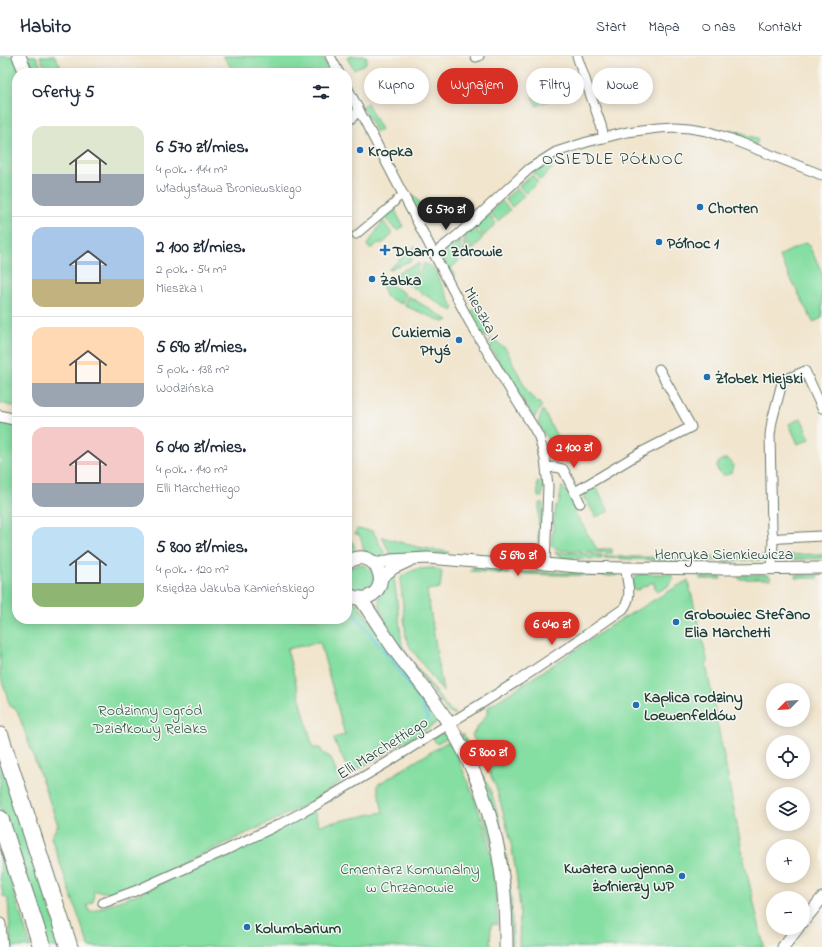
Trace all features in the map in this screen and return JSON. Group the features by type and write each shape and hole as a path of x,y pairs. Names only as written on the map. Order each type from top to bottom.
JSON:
{"highway":[{"path":"0,736 69,947"},
{"path":"0,819 42,947"}],"main road":[{"path":"19,56 24,68"},
{"path":"352,560 360,558 368,559 374,563 379,571 380,579 378,588 366,597 360,598 352,596"},
{"path":"374,592 383,631"},
{"path":"360,598 396,651 436,705 464,750 473,770 492,823 499,851 504,880 507,917 506,947"}],"street":[{"path":"330,56 336,68"},
{"path":"577,56 601,125 604,138"},
{"name":"Mieszka I","path":"352,97 472,327 534,428 541,444 547,468 548,486 545,564"},
{"path":"352,117 359,111"},
{"path":"434,254 460,234 529,169 556,152 574,145 627,132 658,128 690,128 707,131 822,175"},
{"path":"356,235 403,195"},
{"path":"575,492 640,453 691,427 659,369"},
{"path":"772,569 773,539 770,435 782,383 805,371 822,408"},
{"path":"0,416 12,419"},
{"path":"547,468 555,467 563,469 580,503"},
{"path":"773,539 822,536"},
{"path":"380,579 394,568 413,558"},
{"name":"Henryka Sienkiewicza","path":"374,563 391,560 428,558 493,563 520,561 585,567 728,569 822,568"},
{"name":"Elli Marchettiego","path":"103,903 181,871 278,825 316,805 485,702 544,664 623,609 627,603 629,595 626,568"},
{"path":"810,913 822,898"},
{"path":"0,929 2,947"},
{"path":"783,947 792,935"}],"green space":[{"path":"0,56 13,56 19,68 12,68 12,406 0,403"},
{"path":"25,56 36,56 42,68 31,68"},
{"path":"40,56 55,56 61,68 45,68"},
{"path":"223,56 321,56 328,68 231,68"},
{"path":"350,56 366,56 366,63 354,70 347,58"},
{"path":"368,104 381,130 376,132 362,106"},
{"path":"732,129 758,139 756,145 730,136"},
{"path":"549,164 553,168 540,180 533,173 541,167"},
{"path":"532,175 538,182 526,194 519,186"},
{"path":"517,188 524,196 512,207 505,199"},
{"path":"415,196 423,209 422,217 411,198"},
{"path":"502,201 510,210 498,221 490,213"},
{"path":"393,206 403,226 398,230 389,223 385,215 385,212"},
{"path":"488,214 496,223 484,236 475,226"},
{"path":"383,221 392,235 383,243 378,243 370,249 367,245"},
{"path":"473,228 483,237 473,250 464,238"},
{"path":"461,240 458,262 451,268 455,276 452,277 441,256 442,253"},
{"path":"464,241 471,252 462,261"},
{"path":"807,242 822,272 822,318 813,322 779,256"},
{"path":"415,246 416,252 410,257 413,260 388,270"},
{"path":"419,263 410,286 394,275 398,272"},
{"path":"424,263 433,268 454,309 452,311 412,287"},
{"path":"384,281 406,294 401,304 385,296 383,287"},
{"path":"408,296 448,320 444,322 405,306 404,303"},
{"path":"475,309 491,336 484,336 481,332 470,312"},
{"path":"493,339 506,349 527,391 542,406 534,418 490,347 493,345 489,341"},
{"path":"543,410 562,446 558,450 554,450 538,423"},
{"path":"801,418 810,439 798,444 789,424"},
{"path":"0,421 12,425 12,624 352,624 352,601 357,603 436,713 437,719 435,724 350,774 333,738 345,735 320,642 287,649 313,748 320,748 323,753 331,758 340,782 316,799 275,820 132,887 113,893 94,891 93,902 87,905 90,912 143,892 314,811 319,825 383,812 377,785 447,742 454,750 472,792 485,829 491,855 495,882 498,924 491,925 490,947 89,947 51,837 58,825 17,710 10,706 0,675"},
{"path":"564,448 572,461 567,464 556,462 550,458 558,455"},
{"path":"725,459 731,461 733,467 731,473 725,475 719,473 717,467 719,461"},
{"path":"537,481 543,483 542,497 538,497"},
{"path":"562,486 577,506 574,511 597,549 612,549 612,553 560,550 551,546 556,506 559,503"},
{"path":"595,486 609,511 596,517 583,496 587,489 588,490"},
{"path":"539,503 543,503 542,545 538,545"},
{"path":"357,529 373,531 386,556 377,557 365,553 360,536 355,534"},
{"path":"382,537 417,547 449,552 447,555 421,552 394,556 394,554 390,554"},
{"path":"352,542 354,546 352,554"},
{"path":"555,552 602,555 602,559 563,558"},
{"path":"822,554 822,558 783,560 779,555"},
{"path":"767,555 764,560 688,561 688,558"},
{"path":"604,556 681,558 681,561 605,558"},
{"path":"360,565 365,566 370,569 373,574 373,584 370,589 360,593 352,590 352,568"},
{"path":"474,567 509,570 509,574 470,571"},
{"path":"434,568 442,572 440,588 427,590 443,692 410,647 406,637 401,587 401,578 403,575 417,569"},
{"path":"516,572 610,573 617,575 516,574"},
{"path":"640,574 671,574 673,579 667,587 657,592 653,582 637,590 634,589 633,582 634,578"},
{"path":"817,574 818,578 795,578 795,575"},
{"path":"393,575 402,645 406,653 448,708 455,714 448,712 395,640 383,616 379,602 380,596 386,582"},
{"path":"700,575 720,575 721,579 700,579"},
{"path":"740,575 769,575 771,579 739,579"},
{"path":"688,580 708,663 706,664 743,856 764,947 519,947 520,908 510,838 496,787 472,735 488,713 488,707 610,626"},
{"path":"443,733 450,735 448,738 437,744 432,737"},
{"path":"463,734 491,792 497,811 508,869 512,908 513,947 510,947 510,909 460,735"},
{"path":"0,754 62,947 46,947 0,806"},
{"path":"0,850 31,947 11,947 8,899 3,896 0,879"}],"waterway":[{"path":"352,611 392,661 421,702 428,719"}],"place":[{"name":"Kropka","path":"360,150"},
{"name":"Chorten","path":"700,207"},
{"name":"Północ 1","path":"659,242"},
{"name":"Dbam o Zdrowie","path":"385,250"},
{"name":"Żabka","path":"372,279"},
{"name":"Cukiernia Ptyś","path":"459,340"},
{"name":"Żłobek Miejski","path":"707,377"},
{"name":"Grobowiec Stefano Elia Marchetti","path":"676,622"},
{"name":"Kaplica rodziny Loewenfeldów","path":"636,705"},
{"name":"Kwatera wojenna żołnierzy WP","path":"682,876"},
{"name":"Kolumbarium","path":"247,927"}],"district":[{"name":"OSIEDLE PÓŁNOC","path":"613,158"}],"park label":[{"name":"Rodzinny Ogród Działkowy Relaks","path":"150,718"},
{"name":"Cmentarz Komunalny w Chrzanowie","path":"410,877"}]}
